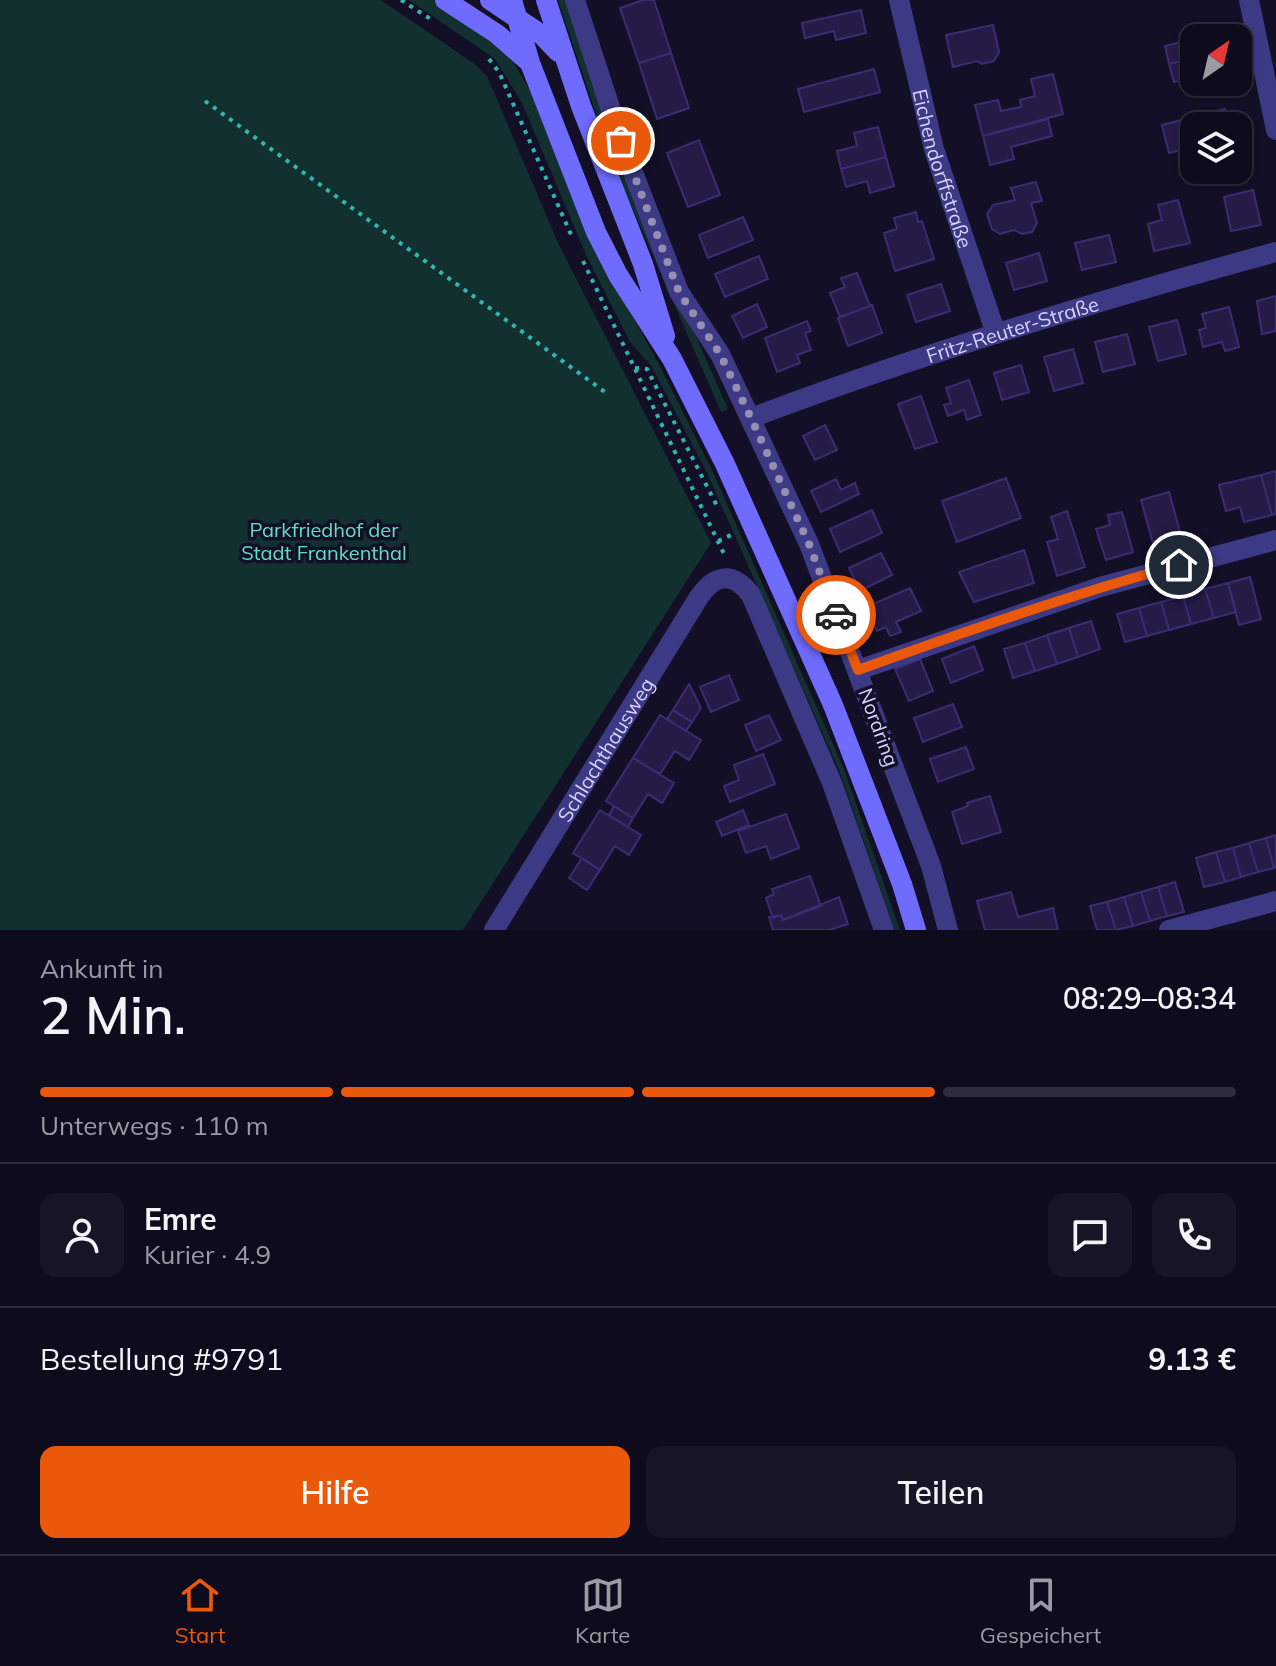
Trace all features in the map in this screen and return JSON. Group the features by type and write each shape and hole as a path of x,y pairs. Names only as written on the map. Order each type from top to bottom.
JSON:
{"main road":[{"name":"Nordring","path":"445,0 497,34 530,63"},
{"name":"Nordring","path":"490,0 514,8 564,58"},
{"name":"Nordring","path":"546,0 603,165 643,264 672,359"},
{"name":"Nordring","path":"514,8 530,63 596,232 618,275 672,359 725,464 833,705 902,884 916,930"}],"street":[{"name":"Nordring","path":"575,0 621,141 679,292 720,354 809,544 931,866 948,930"},
{"name":"Eichendorffstraße","path":"899,0 934,149 996,334"},
{"path":"1249,0 1276,130"},
{"name":"Fritz-Reuter-Straße","path":"751,418 864,375 1150,286 1276,252"},
{"path":"858,670 1100,587 1276,540"},
{"path":"732,580 751,595 832,783 884,930"},
{"name":"Schlachthausweg","path":"494,930 699,597 710,582 732,580"},
{"path":"1169,930 1276,901"}],"path":[{"path":"401,0 436,23"},
{"path":"484,53 499,72 576,245"},
{"path":"205,101 605,392"},
{"path":"582,259 718,541 732,580"},
{"path":"635,368 647,369 717,506"},
{"path":"718,541 731,535"}],"green space":[{"name":"Parkfriedhof der Stadt Frankenthal","path":"0,0 381,0 476,65 487,76 558,243 711,543 463,930 0,930"},
{"path":"409,0 434,0 485,35 514,63 535,99 597,252 660,366 712,470 844,769 900,930 895,930 839,770 707,473 652,367 630,342 587,257 522,103 495,59"},
{"path":"558,0 566,0 617,157 728,409 721,412 611,159"}],"building":[{"path":"643,0 654,0 671,53 639,63 620,8"},
{"path":"861,10 866,33 836,40 834,31 805,38 802,23"},
{"path":"993,25 999,52 994,61 982,64 977,61 953,67 946,35"},
{"path":"1180,42 1180,61 1169,64 1165,46"},
{"path":"671,53 689,108 657,119 639,63"},
{"path":"1180,61 1180,80 1174,82 1169,64"},
{"path":"874,69 880,92 804,112 798,89"},
{"path":"1053,74 1063,114 983,136 975,105 998,100 1001,111 1021,107 1020,100 1035,96 1031,79"},
{"path":"1048,119 1052,136 1011,147 1014,159 990,165 983,136"},
{"path":"1180,120 1180,150 1169,153 1162,125"},
{"path":"878,127 886,157 841,169 837,151 857,146 854,133"},
{"path":"699,140 720,195 688,207 667,153"},
{"path":"886,157 894,186 870,193 867,181 846,187 841,169"},
{"path":"1036,182 1042,201 1031,203 1037,223 1032,232 1022,234 1014,230 1000,234 992,229 987,214 993,205 1015,200 1011,188"},
{"path":"1253,190 1261,225 1231,231 1224,197"},
{"path":"1178,200 1190,243 1154,251 1148,224 1162,220 1158,205"},
{"path":"916,212 934,259 895,271 884,233 897,229 894,218"},
{"path":"743,217 753,240 708,258 699,235"},
{"path":"1109,235 1116,262 1082,270 1075,243"},
{"path":"1039,253 1047,281 1014,290 1006,263"},
{"path":"759,256 768,279 725,297 715,274"},
{"path":"857,273 870,306 840,317 830,293 845,287 841,278"},
{"path":"941,284 950,311 916,322 907,295"},
{"path":"1276,296 1276,331 1262,334 1257,301"},
{"path":"757,304 767,327 743,338 732,316"},
{"path":"872,305 882,333 848,346 838,318"},
{"path":"1229,307 1239,347 1225,351 1222,342 1203,347 1199,330 1206,328 1202,314"},
{"path":"1177,320 1186,354 1158,361 1149,327"},
{"path":"807,321 811,331 805,333 811,350 797,355 800,363 777,372 765,338"},
{"path":"1127,334 1135,364 1103,372 1095,342"},
{"path":"1073,349 1083,383 1054,391 1044,357"},
{"path":"1021,365 1029,392 1002,400 994,373"},
{"path":"969,380 981,415 967,420 964,410 948,416 944,405 951,403 946,388"},
{"path":"921,396 937,442 915,449 898,404"},
{"path":"825,425 837,450 815,460 803,436"},
{"path":"1276,471 1276,514 1272,515 1261,475"},
{"path":"1261,475 1272,515 1244,522 1240,507 1226,511 1219,485"},
{"path":"1006,478 1021,518 957,542 942,501"},
{"path":"836,479 841,490 855,483 859,494 821,512 811,491"},
{"path":"1169,492 1182,539 1154,547 1141,500"},
{"path":"872,510 882,533 840,552 830,529"},
{"path":"1067,511 1085,567 1057,576 1047,542 1058,539 1051,517"},
{"path":"1122,512 1133,552 1106,560 1096,529 1110,525 1108,515"},
{"path":"1024,550 1034,583 974,602 959,572"},
{"path":"881,553 892,575 860,591 849,568"},
{"path":"1250,577 1261,619 1239,625 1228,583"},
{"path":"1228,583 1236,612 1214,618 1205,589"},
{"path":"910,588 921,611 896,622 901,632 890,636 886,627 877,631 866,607"},
{"path":"1205,589 1214,618 1191,624 1183,596"},
{"path":"1183,596 1191,624 1169,630 1161,602"},
{"path":"1161,602 1169,630 1147,636 1139,608"},
{"path":"1139,608 1147,636 1125,642 1117,614"},
{"path":"1091,621 1100,649 1078,657 1069,628"},
{"path":"1069,628 1078,657 1057,664 1047,635"},
{"path":"1047,635 1057,664 1035,671 1025,643"},
{"path":"1025,643 1035,671 1013,678 1004,649"},
{"path":"974,646 983,670 951,683 942,659"},
{"path":"920,659 933,691 909,701 895,669"},
{"path":"729,675 739,700 711,712 700,687"},
{"path":"689,684 701,708 692,722 673,710"},
{"path":"953,704 962,727 923,742 914,718"},
{"path":"673,710 692,722 686,731 667,719"},
{"path":"660,715 701,740 689,760 675,751 660,774 633,758"},
{"path":"769,715 781,740 756,751 745,725"},
{"path":"966,747 974,769 938,782 930,759"},
{"path":"763,754 775,784 730,802 724,786 739,780 734,765"},
{"path":"633,758 674,783 662,803 648,794 633,818 606,801"},
{"path":"990,796 1001,832 962,844 952,812 968,806 967,803"},
{"path":"614,806 633,818 628,827 609,815"},
{"path":"600,810 641,835 629,855 615,846 600,870 573,853"},
{"path":"743,810 749,825 722,836 716,822"},
{"path":"786,814 799,848 771,859 766,846 746,853 738,831"},
{"path":"1276,835 1276,867 1274,868 1266,838"},
{"path":"1266,838 1274,868 1258,872 1249,843"},
{"path":"1249,843 1258,872 1241,877 1233,848"},
{"path":"1233,848 1241,877 1225,882 1216,852"},
{"path":"1216,852 1225,882 1204,887 1196,858"},
{"path":"582,858 600,870 587,890 569,878"},
{"path":"810,876 821,906 783,920 781,915 773,918 766,898 774,894 772,889"},
{"path":"1175,882 1184,912 1167,916 1158,887"},
{"path":"1158,887 1167,916 1150,921 1141,892"},
{"path":"1011,892 1018,917 1053,908 1058,930 985,930 977,901"},
{"path":"1141,892 1150,921 1133,926 1124,897"},
{"path":"839,897 848,924 829,930 773,930 769,917 781,915 783,920"},
{"path":"1124,897 1133,926 1116,930 1107,902"},
{"path":"1107,902 1116,930 1097,930 1090,906"}],"way so far":[{"path":"621,141 679,292 720,354 809,544 836,615"}],"route":[{"path":"836,615 858,670 985,624 1179,565"}]}
